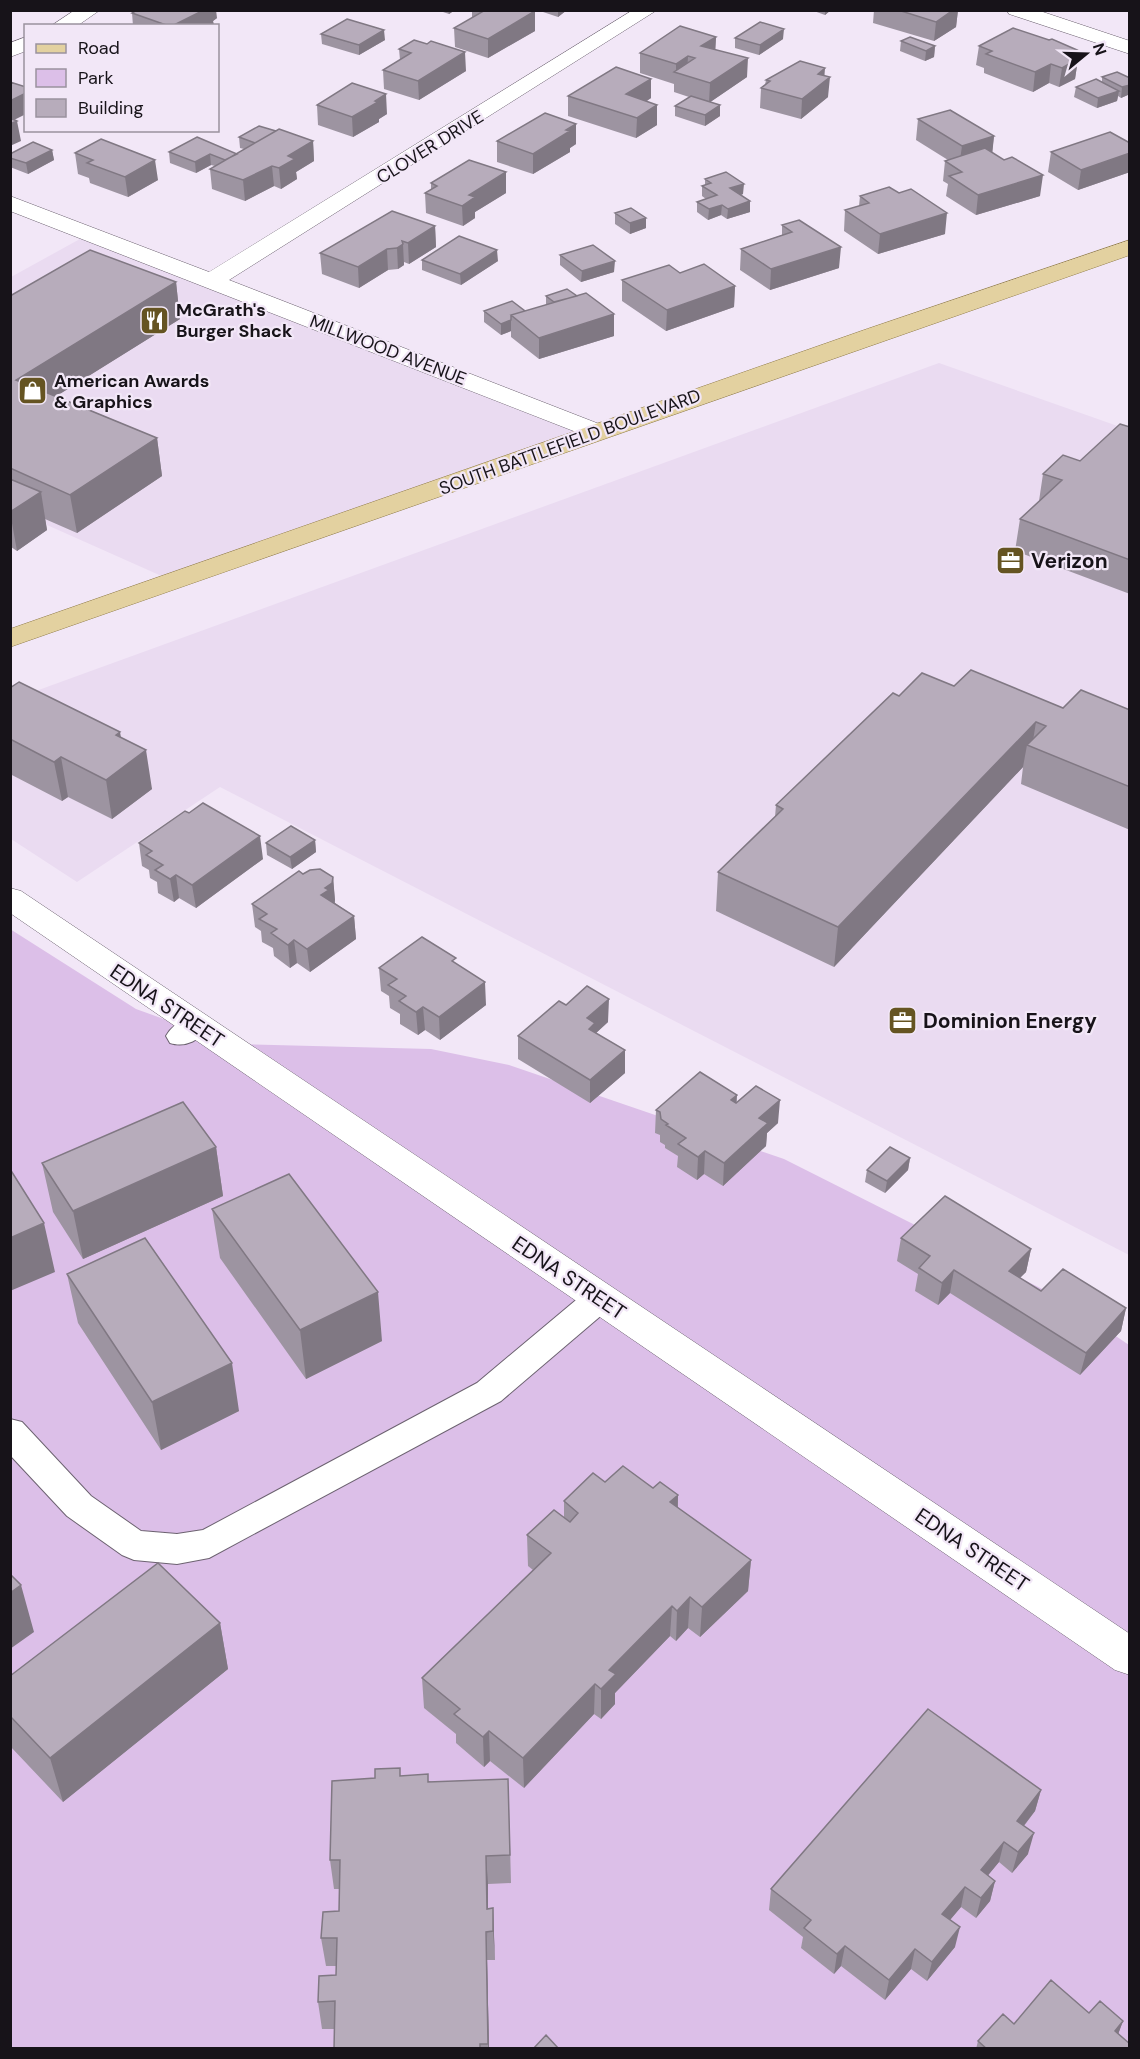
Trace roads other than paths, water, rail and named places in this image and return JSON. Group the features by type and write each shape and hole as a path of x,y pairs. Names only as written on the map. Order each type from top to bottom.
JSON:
{"main road":[{"name":"SOUTH BATTLEFIELD BOULEVARD","path":"10,639 1130,247"}],"street":[{"path":"65,24 91,10"},
{"name":"CLOVER DRIVE","path":"211,281 648,10"},
{"path":"1016,10 1130,48"},
{"path":"10,51 24,44"},
{"name":"MILLWOOD AVENUE","path":"10,203 598,432"},
{"name":"EDNA STREET","path":"10,898 188,1031 599,1299 1130,1657"}],"lane":[{"path":"10,1432 79,1506 134,1545 177,1549 208,1543 489,1392 599,1299"}],"place":[{"name":"McGrath's Burger Shack","path":"155,320"},
{"name":"American Awards & Graphics","path":"33,391"},
{"name":"Verizon","path":"1010,561"},
{"name":"Dominion Energy","path":"902,1021"}]}
